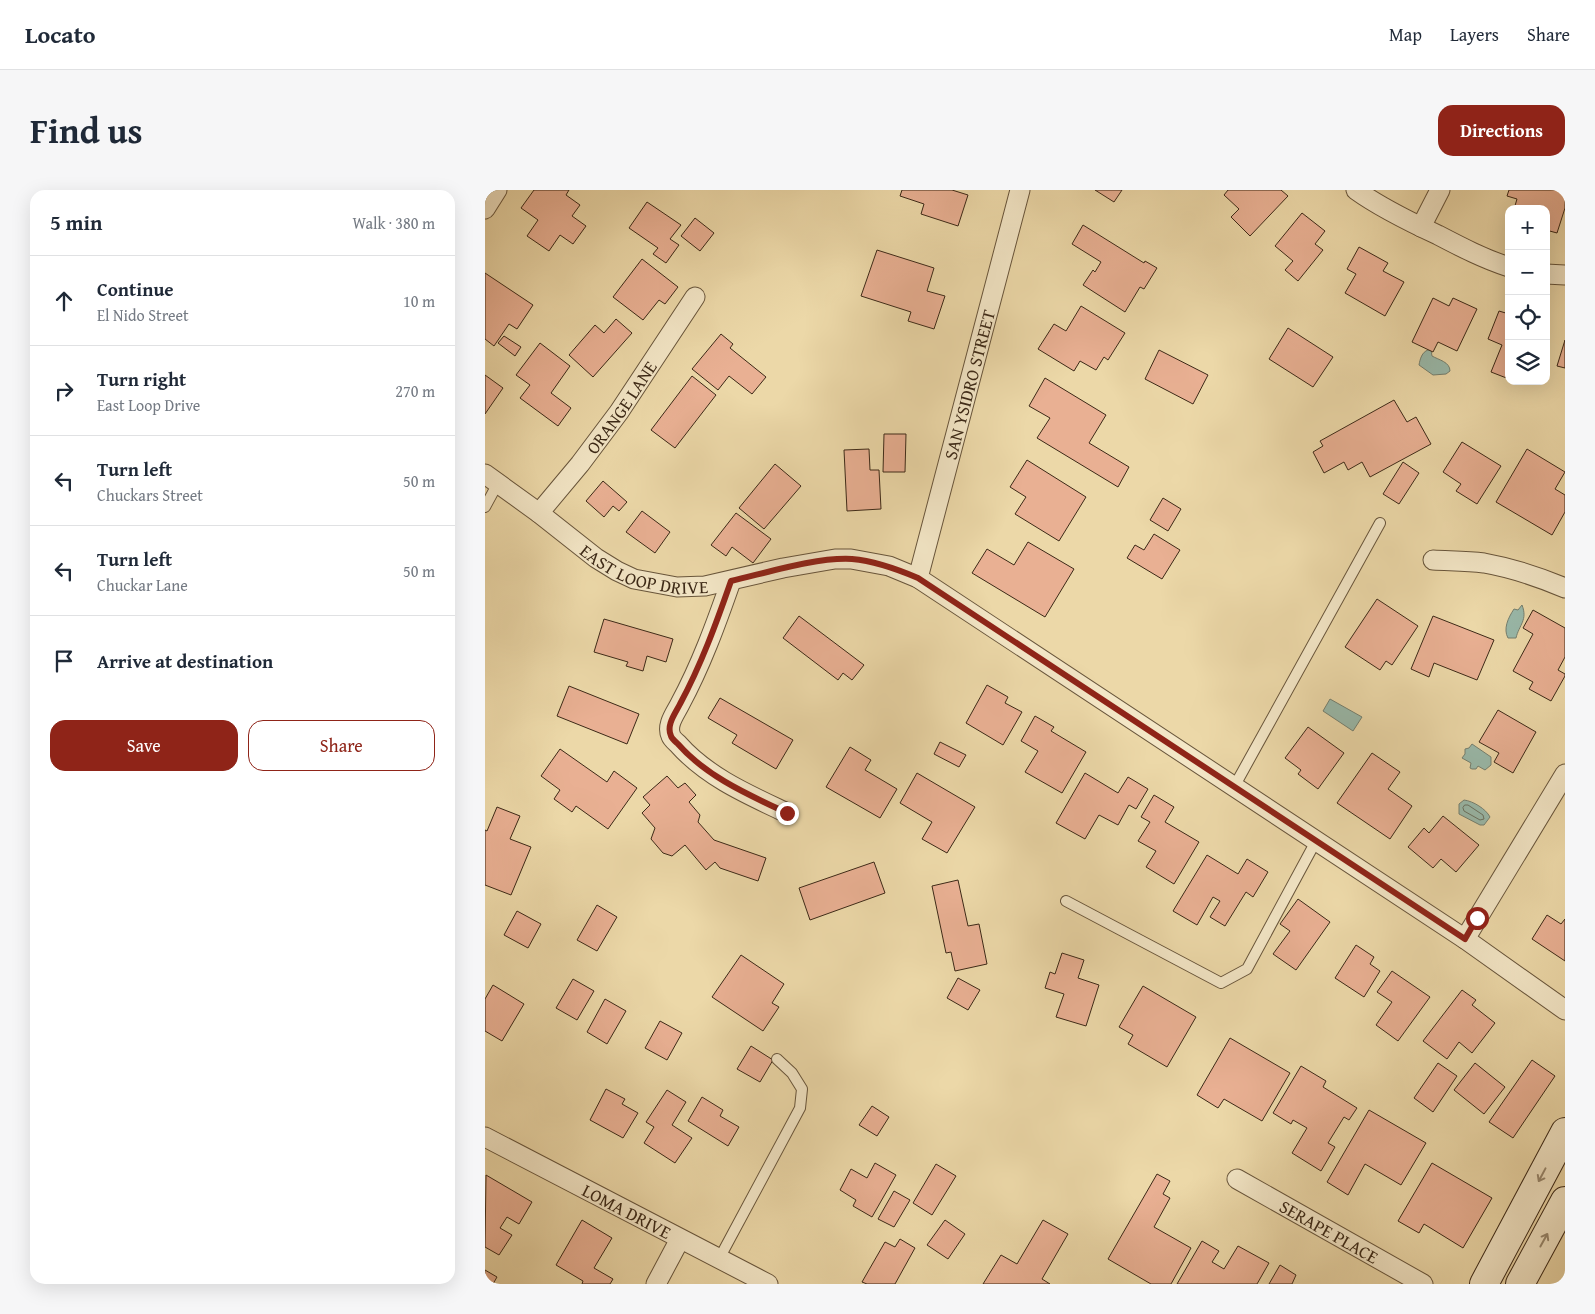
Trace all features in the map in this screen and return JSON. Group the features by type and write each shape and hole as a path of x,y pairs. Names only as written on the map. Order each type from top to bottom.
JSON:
{"main road":[{"path":"1484,1284 1565,1132"},
{"path":"1520,1284 1565,1201"}],"street":[{"path":"485,209 497,190"},
{"name":"SAN YSIDRO STREET","path":"918,578 1020,190"},
{"path":"1356,190 1421,227 1489,260 1505,266"},
{"path":"1421,227 1440,190"},
{"path":"1550,274 1565,275"},
{"name":"ORANGE LANE","path":"539,513 580,464 619,412 695,297"},
{"name":"EAST LOOP DRIVE","path":"492,479 596,558 634,579 677,587 705,586 783,568 835,559 863,560 889,566 918,578 1465,939 1565,1010"},
{"path":"1433,560 1483,563 1549,581 1565,588"},
{"path":"731,581 707,649 669,724 671,736 687,755 712,773 745,793 787,813"},
{"path":"1465,939 1565,774"},
{"name":"LOMA DRIVE","path":"485,1137 768,1284"},
{"name":"SERAPE PLACE","path":"1237,1179 1423,1284"},
{"path":"656,1284 680,1239"}],"lane":[{"path":"485,507 492,479"},
{"path":"1234,787 1380,523"},
{"path":"1066,901 1221,983 1247,969 1316,842"},
{"path":"719,1259 800,1108 802,1090 792,1073 777,1059"}],"water":[{"path":"1431,350 1432,356 1446,363 1450,371 1446,374 1433,375 1419,365 1423,354"},
{"path":"1522,605 1524,619 1516,638 1508,638 1506,627 1508,620 1514,609 1518,610"},
{"path":"1330,699 1362,717 1353,731 1323,711"},
{"path":"1472,744 1491,757 1491,765 1485,770 1478,766 1476,769 1470,768 1471,763 1462,758 1465,754 1465,749 1469,748"},
{"path":"1464,800 1486,811 1490,817 1484,825 1480,825 1459,814 1459,804"}],"building":[{"path":"534,190 569,190 566,195 580,205 572,216 586,226 573,244 560,235 549,251 527,236 538,220 521,208"},
{"path":"902,190 952,190 968,195 958,226 921,214 924,204 900,196"},
{"path":"1095,190 1122,190 1114,202"},
{"path":"1228,190 1281,190 1288,196 1250,236 1231,217 1239,209 1224,195"},
{"path":"1509,190 1565,190 1565,208 1557,233 1550,231 1550,205 1515,205 1517,199 1507,196"},
{"path":"647,202 681,225 670,239 679,245 666,263 653,254 658,248 629,228"},
{"path":"1302,213 1325,231 1315,244 1323,250 1298,281 1285,270 1293,261 1275,246"},
{"path":"695,218 714,233 700,251 681,236"},
{"path":"1083,225 1144,263 1145,261 1157,268 1144,289 1140,287 1125,312 1083,285 1101,262 1072,244"},
{"path":"1359,247 1388,263 1383,271 1404,282 1385,316 1345,293 1356,274 1347,269"},
{"path":"877,250 934,268 927,291 945,296 934,329 908,321 911,312 861,296"},
{"path":"642,259 678,287 665,304 659,300 643,320 613,297"},
{"path":"485,273 533,305 517,329 509,324 494,346 485,339"},
{"path":"1433,298 1449,306 1453,298 1477,309 1457,351 1438,342 1433,352 1412,342"},
{"path":"1081,306 1125,333 1108,360 1104,357 1096,370 1080,361 1074,371 1038,349 1054,324 1066,331"},
{"path":"1499,311 1505,313 1505,377 1491,372 1502,345 1488,339"},
{"path":"616,319 632,333 593,377 569,355 595,325 604,333"},
{"path":"1288,328 1333,357 1313,387 1269,359"},
{"path":"721,334 733,344 730,348 766,377 752,394 729,376 718,390 692,369"},
{"path":"504,336 521,347 515,356 498,343"},
{"path":"1565,340 1565,368 1557,366"},
{"path":"540,343 570,366 551,393 571,408 558,426 520,398 530,385 516,375"},
{"path":"1159,350 1208,375 1193,404 1145,379"},
{"path":"485,375 503,388 485,414"},
{"path":"692,376 716,395 675,448 651,430"},
{"path":"1045,378 1106,415 1089,443 1129,467 1118,487 1037,438 1050,418 1029,406"},
{"path":"1394,400 1407,422 1416,417 1431,444 1370,477 1362,462 1348,470 1344,462 1324,473 1313,452 1323,446 1320,441"},
{"path":"884,434 906,434 905,472 883,472"},
{"path":"1462,442 1501,466 1477,504 1456,491 1461,484 1443,472"},
{"path":"869,449 870,470 879,470 881,509 847,511 844,450"},
{"path":"1527,449 1565,472 1555,489 1565,495 1565,512 1552,535 1496,502"},
{"path":"1027,460 1086,497 1059,541 1015,514 1026,497 1010,487"},
{"path":"1403,462 1419,473 1399,504 1383,494"},
{"path":"775,464 801,486 764,529 739,508"},
{"path":"603,481 627,502 619,511 613,506 604,517 586,501"},
{"path":"1163,498 1181,509 1168,531 1150,520"},
{"path":"642,511 670,532 655,553 626,532"},
{"path":"736,513 771,539 753,563 732,547 726,556 711,545"},
{"path":"1154,534 1180,550 1162,579 1127,558 1135,545 1144,550"},
{"path":"1028,542 1074,569 1045,617 972,573 987,549 1014,565"},
{"path":"1377,599 1418,626 1392,665 1386,661 1380,670 1345,647"},
{"path":"1533,610 1565,628 1565,657 1558,670 1565,674 1565,676 1551,701 1529,689 1533,682 1513,671 1533,634 1523,628"},
{"path":"799,616 864,665 852,680 843,673 838,680 783,638"},
{"path":"1433,616 1494,640 1477,680 1434,663 1429,677 1411,669"},
{"path":"604,619 673,639 666,662 647,656 643,671 626,666 628,662 594,652"},
{"path":"987,685 1008,697 1005,703 1022,712 1003,745 966,723"},
{"path":"569,686 639,714 627,744 557,716"},
{"path":"720,698 793,740 776,769 732,743 737,735 708,718"},
{"path":"1498,710 1536,732 1513,773 1494,762 1499,753 1479,742"},
{"path":"1035,716 1054,727 1051,731 1086,752 1062,793 1025,772 1038,751 1021,741"},
{"path":"1308,727 1344,753 1318,789 1298,774 1301,770 1285,758"},
{"path":"940,742 966,755 959,767 934,754"},
{"path":"850,747 871,760 865,770 897,789 880,818 826,787"},
{"path":"560,749 607,782 614,771 637,788 608,829 576,806 572,812 554,799 560,790 541,776"},
{"path":"1372,753 1400,772 1388,789 1412,806 1390,839 1337,803"},
{"path":"917,773 975,807 947,853 922,839 932,822 900,803"},
{"path":"1085,773 1118,793 1128,777 1148,789 1136,809 1129,805 1118,825 1099,815 1085,839 1056,823"},
{"path":"667,776 678,788 685,783 696,795 689,802 700,815 698,822 714,840 766,858 758,881 720,868 715,862 706,870 685,845 672,856 663,853 651,839 655,828 642,813 650,805 643,797"},
{"path":"1154,795 1174,807 1165,822 1199,842 1174,884 1146,867 1156,851 1138,841 1150,822 1141,817"},
{"path":"497,807 520,816 510,839 531,847 511,895 485,885 485,830 487,831"},
{"path":"1443,816 1479,845 1456,872 1441,859 1433,868 1408,847 1424,828 1429,833"},
{"path":"1207,855 1238,874 1247,859 1268,872 1253,897 1246,892 1225,926 1210,917 1220,901 1213,897 1197,925 1173,911"},
{"path":"874,862 885,893 810,920 799,888"},
{"path":"958,880 968,926 979,924 987,964 955,971 951,952 946,953 932,886"},
{"path":"1298,899 1330,922 1296,970 1273,954 1290,931 1280,924"},
{"path":"597,905 617,917 597,951 577,940"},
{"path":"517,911 541,924 528,948 504,935"},
{"path":"1547,915 1561,924 1565,919 1565,961 1532,939"},
{"path":"1356,945 1374,957 1370,964 1380,971 1364,997 1335,978"},
{"path":"1062,953 1084,960 1078,978 1099,985 1086,1026 1056,1017 1064,994 1045,988 1050,972 1055,974"},
{"path":"741,955 784,984 772,1003 779,1007 763,1031 712,997"},
{"path":"1392,971 1430,997 1398,1041 1376,1025 1392,1002 1377,992"},
{"path":"958,978 980,990 968,1010 947,998"},
{"path":"573,979 594,991 577,1020 556,1008"},
{"path":"493,985 524,1004 502,1041 485,1031 485,999"},
{"path":"1143,986 1196,1017 1167,1067 1128,1044 1133,1035 1119,1027"},
{"path":"1462,990 1476,1000 1472,1005 1495,1023 1472,1053 1459,1042 1447,1059 1423,1041"},
{"path":"605,999 626,1011 607,1044 587,1032"},
{"path":"660,1021 682,1033 667,1060 645,1048"},
{"path":"1230,1038 1290,1073 1262,1121 1224,1099 1218,1108 1197,1095"},
{"path":"751,1046 773,1060 760,1082 737,1069"},
{"path":"1532,1060 1555,1076 1513,1138 1489,1122"},
{"path":"1438,1063 1457,1076 1433,1112 1414,1098"},
{"path":"1475,1063 1505,1087 1484,1114 1454,1090"},
{"path":"1301,1066 1326,1081 1323,1087 1357,1108 1349,1120 1344,1117 1328,1143 1335,1147 1321,1171 1292,1153 1307,1128 1293,1120 1291,1124 1273,1113"},
{"path":"606,1089 625,1099 622,1104 638,1113 623,1138 590,1120"},
{"path":"667,1090 686,1102 672,1125 692,1138 675,1163 644,1143 654,1127 646,1122"},
{"path":"702,1097 723,1110 720,1116 739,1127 728,1146 688,1121"},
{"path":"872,1106 889,1117 877,1136 859,1125"},
{"path":"1369,1110 1426,1143 1401,1185 1365,1164 1348,1195 1327,1182"},
{"path":"875,1163 896,1175 872,1217 853,1206 856,1200 840,1190 851,1169 867,1178"},
{"path":"1432,1163 1492,1198 1463,1248 1424,1224 1419,1233 1398,1221"},
{"path":"936,1164 956,1176 932,1215 913,1203"},
{"path":"1157,1174 1170,1181 1163,1194 1170,1198 1154,1227 1191,1248 1171,1284 1151,1284 1108,1259"},
{"path":"486,1175 532,1202 519,1224 507,1217 500,1228 512,1235 499,1255 485,1247"},
{"path":"894,1191 910,1200 894,1227 878,1219"},
{"path":"582,1220 612,1238 594,1268 613,1279 610,1284 582,1284 583,1281 556,1265"},
{"path":"945,1220 965,1234 948,1259 927,1245"},
{"path":"1043,1220 1068,1234 1042,1279 1050,1284 983,1284 1001,1255 1017,1264"},
{"path":"900,1239 915,1248 895,1284 867,1284 862,1282 885,1242 895,1247"},
{"path":"1202,1241 1219,1251 1212,1262 1224,1269 1238,1246 1269,1263 1257,1284 1177,1284"},
{"path":"1280,1265 1296,1275 1292,1284 1269,1284"},
{"path":"485,1270 497,1277 493,1284 485,1284"}],"route":[{"path":"787,813 745,793 687,755 671,736 669,724 707,649 731,581 783,568 835,559 863,560 889,566 918,578 1465,939 1477,918"}]}
